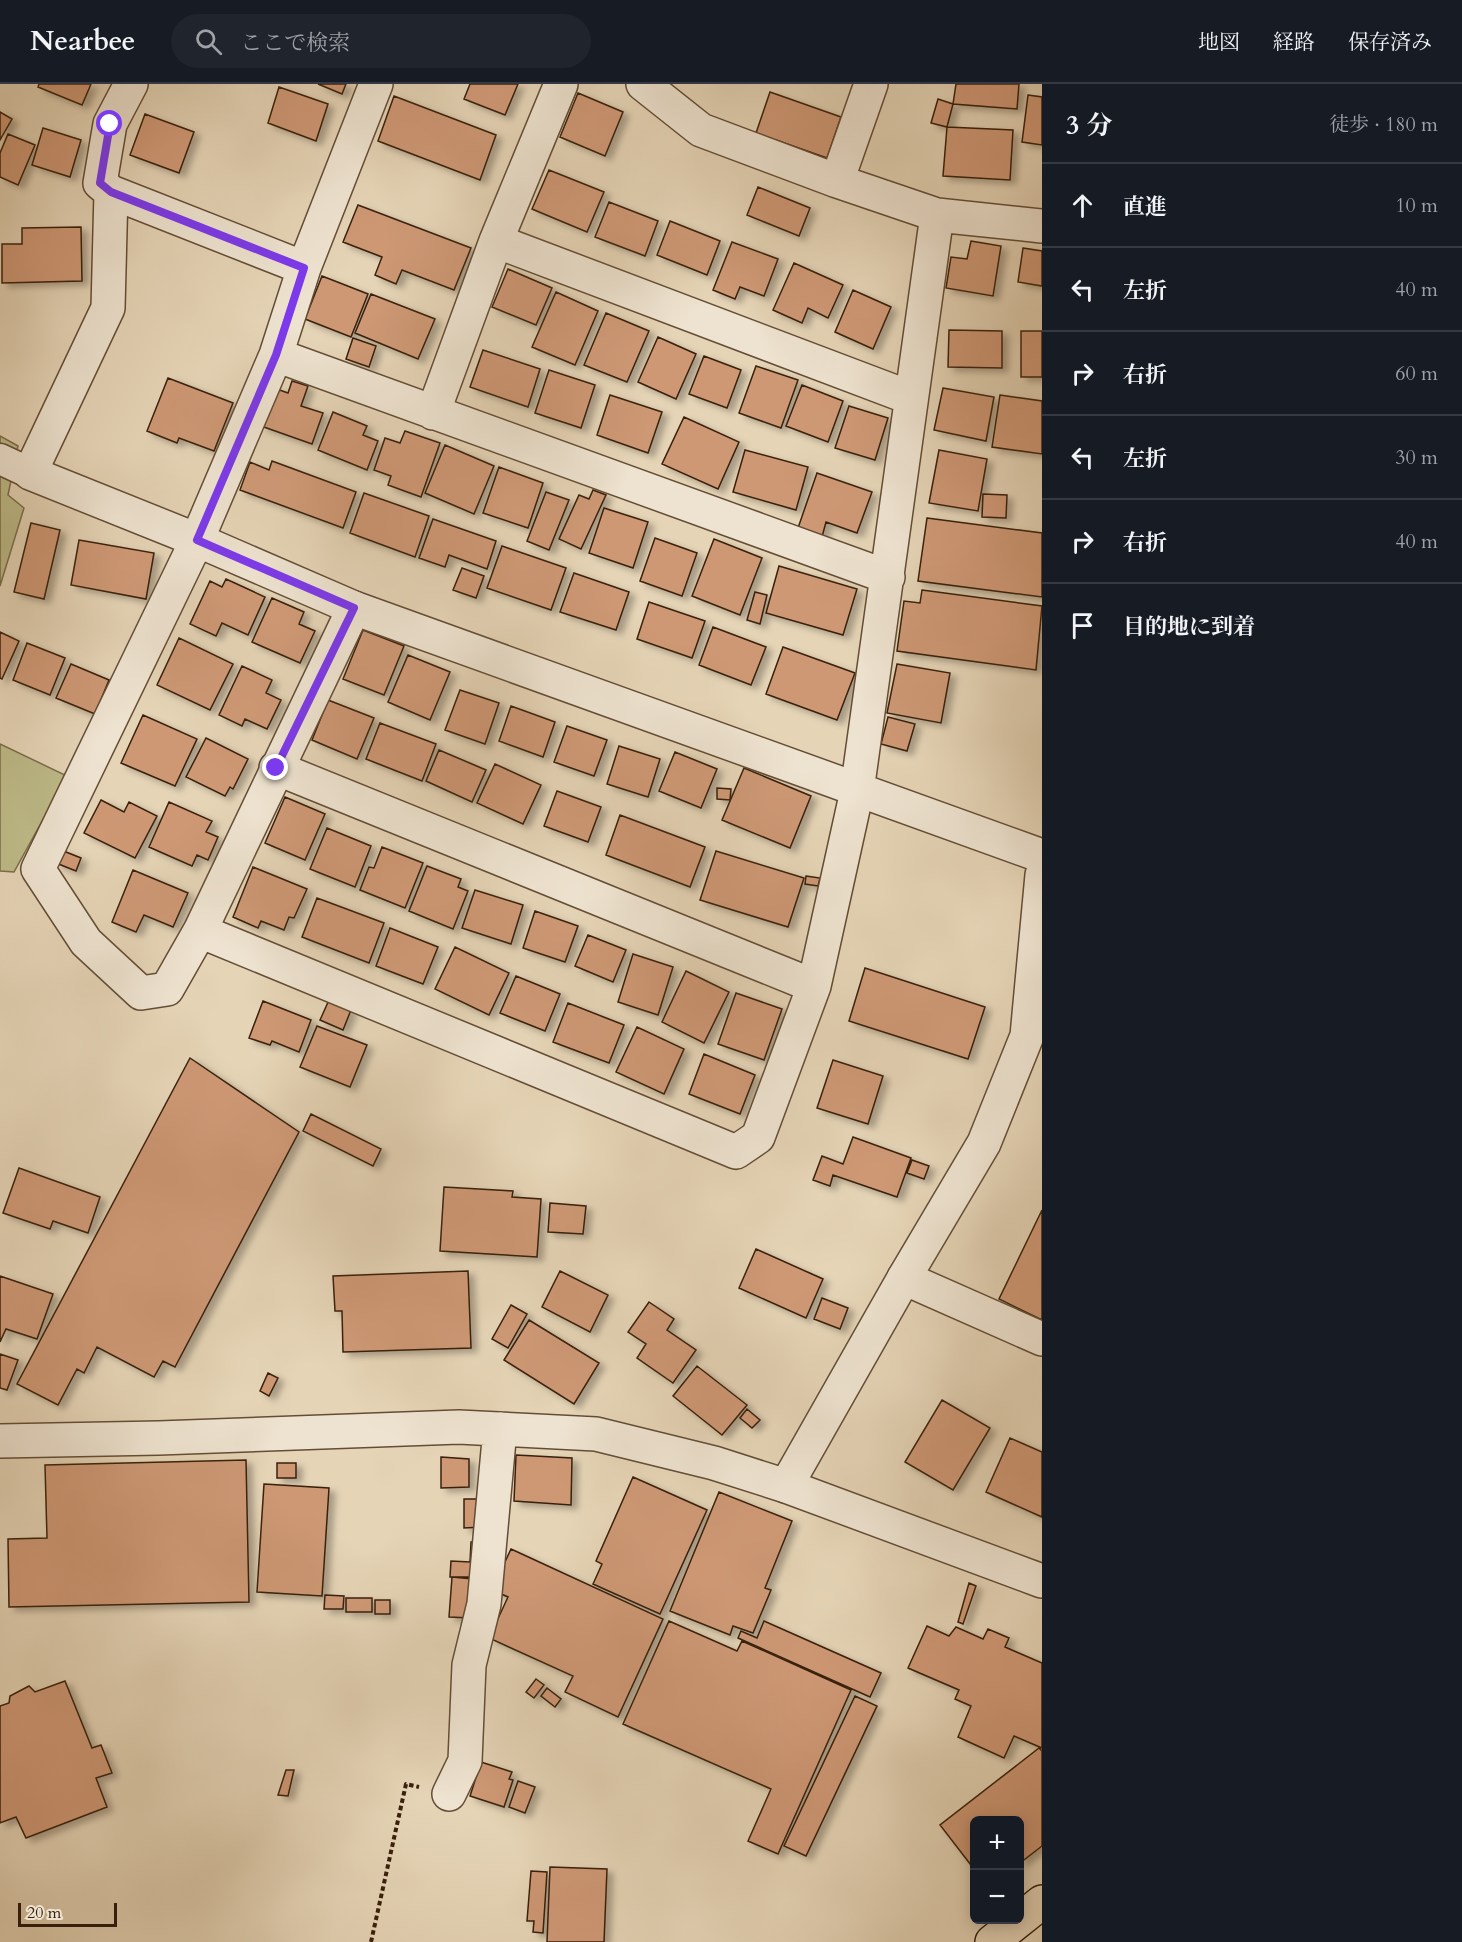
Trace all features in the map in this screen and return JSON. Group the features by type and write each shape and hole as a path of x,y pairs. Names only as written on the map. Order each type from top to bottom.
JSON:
{"main road":[{"path":"992,1942 1042,1902"}],"street":[{"path":"131,84 110,124 100,183 111,192 304,268"},
{"path":"354,608 200,931 166,989 141,993 86,942 38,870 197,540 276,355 304,268 376,84"},
{"path":"433,414 496,241 561,84"},
{"path":"643,84 701,130 837,181 937,216 1042,226"},
{"path":"837,181 871,84"},
{"path":"30,473 108,308 111,192"},
{"path":"200,931 736,1152 758,1137 814,986 857,791 937,216"},
{"path":"496,241 911,398"},
{"path":"276,355 433,414 888,577"},
{"path":"0,459 354,608 1042,856"},
{"path":"276,768 814,986"},
{"path":"786,1486 984,1143 1027,1036 1042,875"},
{"path":"904,1278 1042,1340"},
{"path":"0,1441 159,1438 459,1427 596,1434 714,1463 786,1486 1042,1581"},
{"path":"449,1794 465,1761 469,1665 484,1604 500,1429"}],"path":[{"path":"371,1942 406,1784 449,1794"}],"shaded area":[{"path":"0,436 18,446 8,495 24,508 0,586"},
{"path":"0,744 67,776 14,872 0,871"}],"building":[{"path":"39,84 91,84 82,105 38,87"},
{"path":"318,84 346,84 342,94"},
{"path":"470,84 518,84 505,115 464,99"},
{"path":"956,84 1019,84 1017,109 953,104"},
{"path":"279,87 328,104 316,141 268,123"},
{"path":"770,92 841,117 827,158 756,133"},
{"path":"578,93 623,112 605,156 560,137"},
{"path":"1028,95 1042,97 1042,145 1022,142"},
{"path":"394,96 496,135 480,180 378,141"},
{"path":"938,99 953,104 947,127 931,123"},
{"path":"0,112 12,119 0,140"},
{"path":"145,114 194,132 179,173 130,155"},
{"path":"947,127 1013,130 1010,180 943,176"},
{"path":"43,128 81,140 70,177 32,165"},
{"path":"8,134 35,145 18,185 0,177 0,153"},
{"path":"549,170 604,192 587,232 532,209"},
{"path":"758,187 810,208 799,236 747,215"},
{"path":"609,202 658,221 645,256 595,237"},
{"path":"358,205 471,248 454,290 402,270 396,284 375,275 382,257 343,242"},
{"path":"670,221 720,241 707,275 657,255"},
{"path":"81,227 82,281 2,283 2,244 22,244 22,228"},
{"path":"971,241 1001,246 993,296 946,288 951,257 967,259"},
{"path":"732,242 778,259 764,296 740,287 735,299 713,290"},
{"path":"1023,248 1042,251 1042,286 1018,282"},
{"path":"794,263 843,285 828,318 808,308 802,323 773,310"},
{"path":"508,269 552,288 536,325 492,307"},
{"path":"322,276 368,294 351,337 305,319"},
{"path":"853,290 891,307 873,349 835,332"},
{"path":"556,292 598,311 575,365 532,347"},
{"path":"371,294 435,319 418,359 355,333"},
{"path":"606,313 649,331 627,382 584,365"},
{"path":"949,330 1002,331 1002,368 948,367"},
{"path":"1021,331 1042,331 1042,377 1021,377"},
{"path":"658,337 696,354 676,399 638,382"},
{"path":"353,338 376,346 369,367 346,359"},
{"path":"483,350 540,369 528,407 470,387"},
{"path":"704,356 741,370 727,408 689,394"},
{"path":"756,366 798,380 781,428 739,413"},
{"path":"549,370 595,385 581,428 535,413"},
{"path":"168,378 233,403 214,451 179,438 177,443 147,431"},
{"path":"292,381 308,386 301,406 323,413 312,444 261,426 274,388 288,393"},
{"path":"802,385 843,401 828,442 786,426"},
{"path":"943,388 994,397 986,441 934,430"},
{"path":"610,395 662,412 648,453 597,435"},
{"path":"1000,395 1042,401 1042,454 992,447"},
{"path":"849,406 888,418 875,460 835,448"},
{"path":"333,412 367,426 363,435 378,441 367,470 318,450"},
{"path":"684,417 739,442 718,489 662,464"},
{"path":"405,431 440,443 421,497 388,485 391,476 374,470 385,438 400,443"},
{"path":"445,445 494,466 474,514 425,493"},
{"path":"745,450 808,467 796,510 733,492"},
{"path":"939,450 987,459 978,511 929,503"},
{"path":"272,461 356,492 343,528 240,490 250,462 269,470"},
{"path":"499,467 543,483 528,528 483,513"},
{"path":"817,473 872,492 857,533 826,522 822,537 798,528"},
{"path":"593,490 606,495 581,549 559,539 579,495 589,499"},
{"path":"546,492 569,500 549,550 527,541"},
{"path":"364,493 429,516 415,557 350,533"},
{"path":"983,494 1007,495 1006,518 982,517"},
{"path":"604,508 648,522 633,568 589,553"},
{"path":"927,518 1042,533 1042,597 918,581"},
{"path":"433,519 496,541 487,569 449,555 445,567 419,558"},
{"path":"31,523 60,530 44,599 14,592"},
{"path":"655,538 697,553 682,596 640,581"},
{"path":"714,539 762,558 740,615 692,596"},
{"path":"79,540 154,553 146,599 71,585"},
{"path":"502,546 566,568 551,610 487,588"},
{"path":"779,566 857,589 843,635 766,613"},
{"path":"462,568 484,576 476,598 453,590"},
{"path":"574,573 629,592 616,630 560,612"},
{"path":"226,579 265,597 248,635 222,623 216,636 190,624 210,581 222,587"},
{"path":"922,590 1042,606 1036,670 897,651 904,601 920,603"},
{"path":"755,592 767,595 760,624 747,620"},
{"path":"272,598 304,612 299,624 315,631 300,663 252,642"},
{"path":"649,602 705,621 692,658 637,639"},
{"path":"713,627 766,647 751,685 699,665"},
{"path":"363,630 404,646 384,695 343,679"},
{"path":"0,632 19,641 2,679 0,678"},
{"path":"179,638 233,664 210,710 157,685"},
{"path":"27,643 65,658 50,695 13,680"},
{"path":"783,647 855,673 837,720 766,694"},
{"path":"408,655 450,672 430,720 388,702"},
{"path":"71,664 109,680 95,714 56,698"},
{"path":"897,664 950,673 941,723 887,713"},
{"path":"242,666 272,680 266,693 281,700 267,729 245,719 242,726 219,715"},
{"path":"460,690 499,703 485,744 445,730"},
{"path":"328,700 374,718 357,759 312,740"},
{"path":"511,706 555,722 543,757 499,741"},
{"path":"143,715 197,739 175,786 121,763"},
{"path":"888,717 915,724 907,751 881,744"},
{"path":"380,723 436,744 422,781 366,759"},
{"path":"567,726 607,740 594,776 554,762"},
{"path":"206,738 248,759 233,789 230,787 225,796 186,777"},
{"path":"619,746 660,759 648,797 607,784"},
{"path":"439,750 486,770 472,802 426,781"},
{"path":"675,752 717,769 701,808 659,791"},
{"path":"495,764 541,785 523,824 477,803"},
{"path":"744,768 811,796 790,848 722,820"},
{"path":"717,788 731,789 730,800 717,799"},
{"path":"557,791 601,807 588,842 544,826"},
{"path":"285,797 325,814 305,860 265,843"},
{"path":"101,800 124,812 129,802 157,816 135,858 84,833"},
{"path":"169,802 212,821 206,832 218,837 208,860 197,855 192,866 149,847"},
{"path":"620,815 705,847 690,887 606,855"},
{"path":"327,828 371,846 355,887 310,869"},
{"path":"382,847 423,863 405,908 360,890 369,867 374,868"},
{"path":"61,850 81,858 76,871 56,863"},
{"path":"716,851 804,878 788,927 700,900"},
{"path":"427,866 461,879 458,887 468,891 453,929 409,911"},
{"path":"253,867 307,889 294,918 289,917 284,930 261,921 258,928 233,917"},
{"path":"133,870 188,893 173,927 144,915 136,932 112,922"},
{"path":"806,876 820,878 818,886 805,884"},
{"path":"475,890 523,905 511,944 462,928"},
{"path":"317,898 384,923 369,963 302,937"},
{"path":"535,911 578,926 565,962 523,948"},
{"path":"390,928 438,947 423,984 376,966"},
{"path":"588,935 626,950 613,982 575,966"},
{"path":"455,947 509,973 489,1015 435,989"},
{"path":"633,954 673,967 658,1015 618,1002"},
{"path":"865,968 985,1007 968,1059 849,1021"},
{"path":"686,971 729,992 704,1043 662,1022"},
{"path":"516,976 560,994 545,1031 500,1013"},
{"path":"736,993 782,1009 764,1060 718,1044"},
{"path":"329,1000 351,1010 343,1030 320,1020"},
{"path":"263,1001 311,1020 299,1052 272,1041 270,1045 249,1038"},
{"path":"568,1003 624,1025 609,1063 553,1042"},
{"path":"317,1026 367,1045 350,1087 300,1067"},
{"path":"637,1027 684,1049 664,1094 616,1072"},
{"path":"704,1054 755,1075 740,1114 689,1094"},
{"path":"190,1058 299,1132 175,1367 163,1361 154,1377 97,1347 84,1373 77,1369 58,1405 17,1384"},
{"path":"833,1060 883,1076 868,1124 817,1108"},
{"path":"311,1114 381,1149 373,1166 303,1131"},
{"path":"853,1137 911,1158 897,1197 833,1175 830,1186 813,1180 822,1156 843,1164"},
{"path":"912,1160 929,1166 924,1179 907,1173"},
{"path":"19,1168 100,1197 88,1233 53,1221 50,1229 3,1213"},
{"path":"444,1187 513,1191 512,1197 541,1199 537,1257 440,1251"},
{"path":"550,1203 586,1206 583,1234 548,1232"},
{"path":"1042,1210 1042,1320 999,1299"},
{"path":"756,1249 823,1279 806,1318 739,1288"},
{"path":"468,1271 471,1348 343,1352 342,1311 335,1311 333,1276"},
{"path":"560,1271 608,1295 590,1332 542,1307"},
{"path":"0,1276 53,1294 37,1339 6,1329 0,1342"},
{"path":"822,1298 848,1308 840,1329 814,1319"},
{"path":"649,1302 674,1319 667,1330 696,1350 673,1383 637,1358 646,1344 628,1332"},
{"path":"511,1305 527,1314 508,1348 492,1339"},
{"path":"529,1320 599,1363 574,1404 504,1360"},
{"path":"0,1354 18,1360 7,1390 0,1388"},
{"path":"697,1366 747,1405 722,1435 673,1396"},
{"path":"268,1373 278,1378 269,1396 260,1391"},
{"path":"942,1400 990,1428 953,1490 905,1462"},
{"path":"747,1409 760,1420 752,1428 740,1418"},
{"path":"1010,1438 1042,1452 1042,1517 986,1492"},
{"path":"516,1455 572,1458 571,1505 514,1501"},
{"path":"441,1457 469,1459 469,1487 441,1488"},
{"path":"246,1460 249,1602 9,1607 8,1539 47,1538 45,1465"},
{"path":"277,1463 296,1463 296,1478 277,1478"},
{"path":"633,1477 707,1510 660,1614 593,1584 602,1564 596,1561"},
{"path":"264,1484 329,1488 322,1596 257,1592"},
{"path":"719,1492 792,1521 765,1588 771,1590 753,1633 733,1626 730,1635 670,1611"},
{"path":"464,1499 481,1499 481,1527 464,1528"},
{"path":"471,1542 479,1542 478,1577 450,1577 451,1561 470,1562"},
{"path":"511,1549 663,1619 618,1717 565,1692 573,1676 489,1638 508,1597 492,1590"},
{"path":"452,1577 473,1579 471,1618 449,1617"},
{"path":"969,1583 976,1586 963,1624 958,1622"},
{"path":"325,1595 344,1596 343,1609 324,1609"},
{"path":"346,1598 372,1598 372,1612 346,1612"},
{"path":"375,1600 390,1600 390,1614 375,1614"},
{"path":"669,1621 737,1651 742,1641 851,1690 778,1854 748,1841 771,1789 623,1724"},
{"path":"764,1621 881,1673 870,1697 738,1638 741,1631 757,1638"},
{"path":"927,1626 949,1636 956,1627 983,1639 988,1629 1009,1638 1005,1647 1042,1663 1042,1748 1014,1736 1004,1758 958,1737 971,1706 955,1699 959,1690 908,1668"},
{"path":"536,1679 544,1685 534,1698 526,1692"},
{"path":"65,1681 92,1748 101,1745 112,1773 96,1778 107,1807 26,1838 16,1817 0,1823 0,1706 9,1703 10,1696 29,1686 35,1692"},
{"path":"547,1688 561,1699 555,1707 541,1696"},
{"path":"855,1696 877,1706 806,1856 784,1846"},
{"path":"1039,1748 1042,1751 1042,1846 1024,1860 1024,1816 970,1816 970,1864 940,1825"},
{"path":"481,1762 512,1772 509,1779 513,1780 504,1807 470,1796"},
{"path":"286,1770 294,1770 288,1796 278,1795"},
{"path":"518,1781 535,1787 525,1813 509,1807"},
{"path":"550,1867 607,1869 604,1942 547,1942"},
{"path":"531,1871 547,1872 543,1933 533,1932 534,1921 527,1921"}],"route":[{"path":"110,124 100,183 111,192 304,268 276,355 197,540 354,608 276,768"}]}
